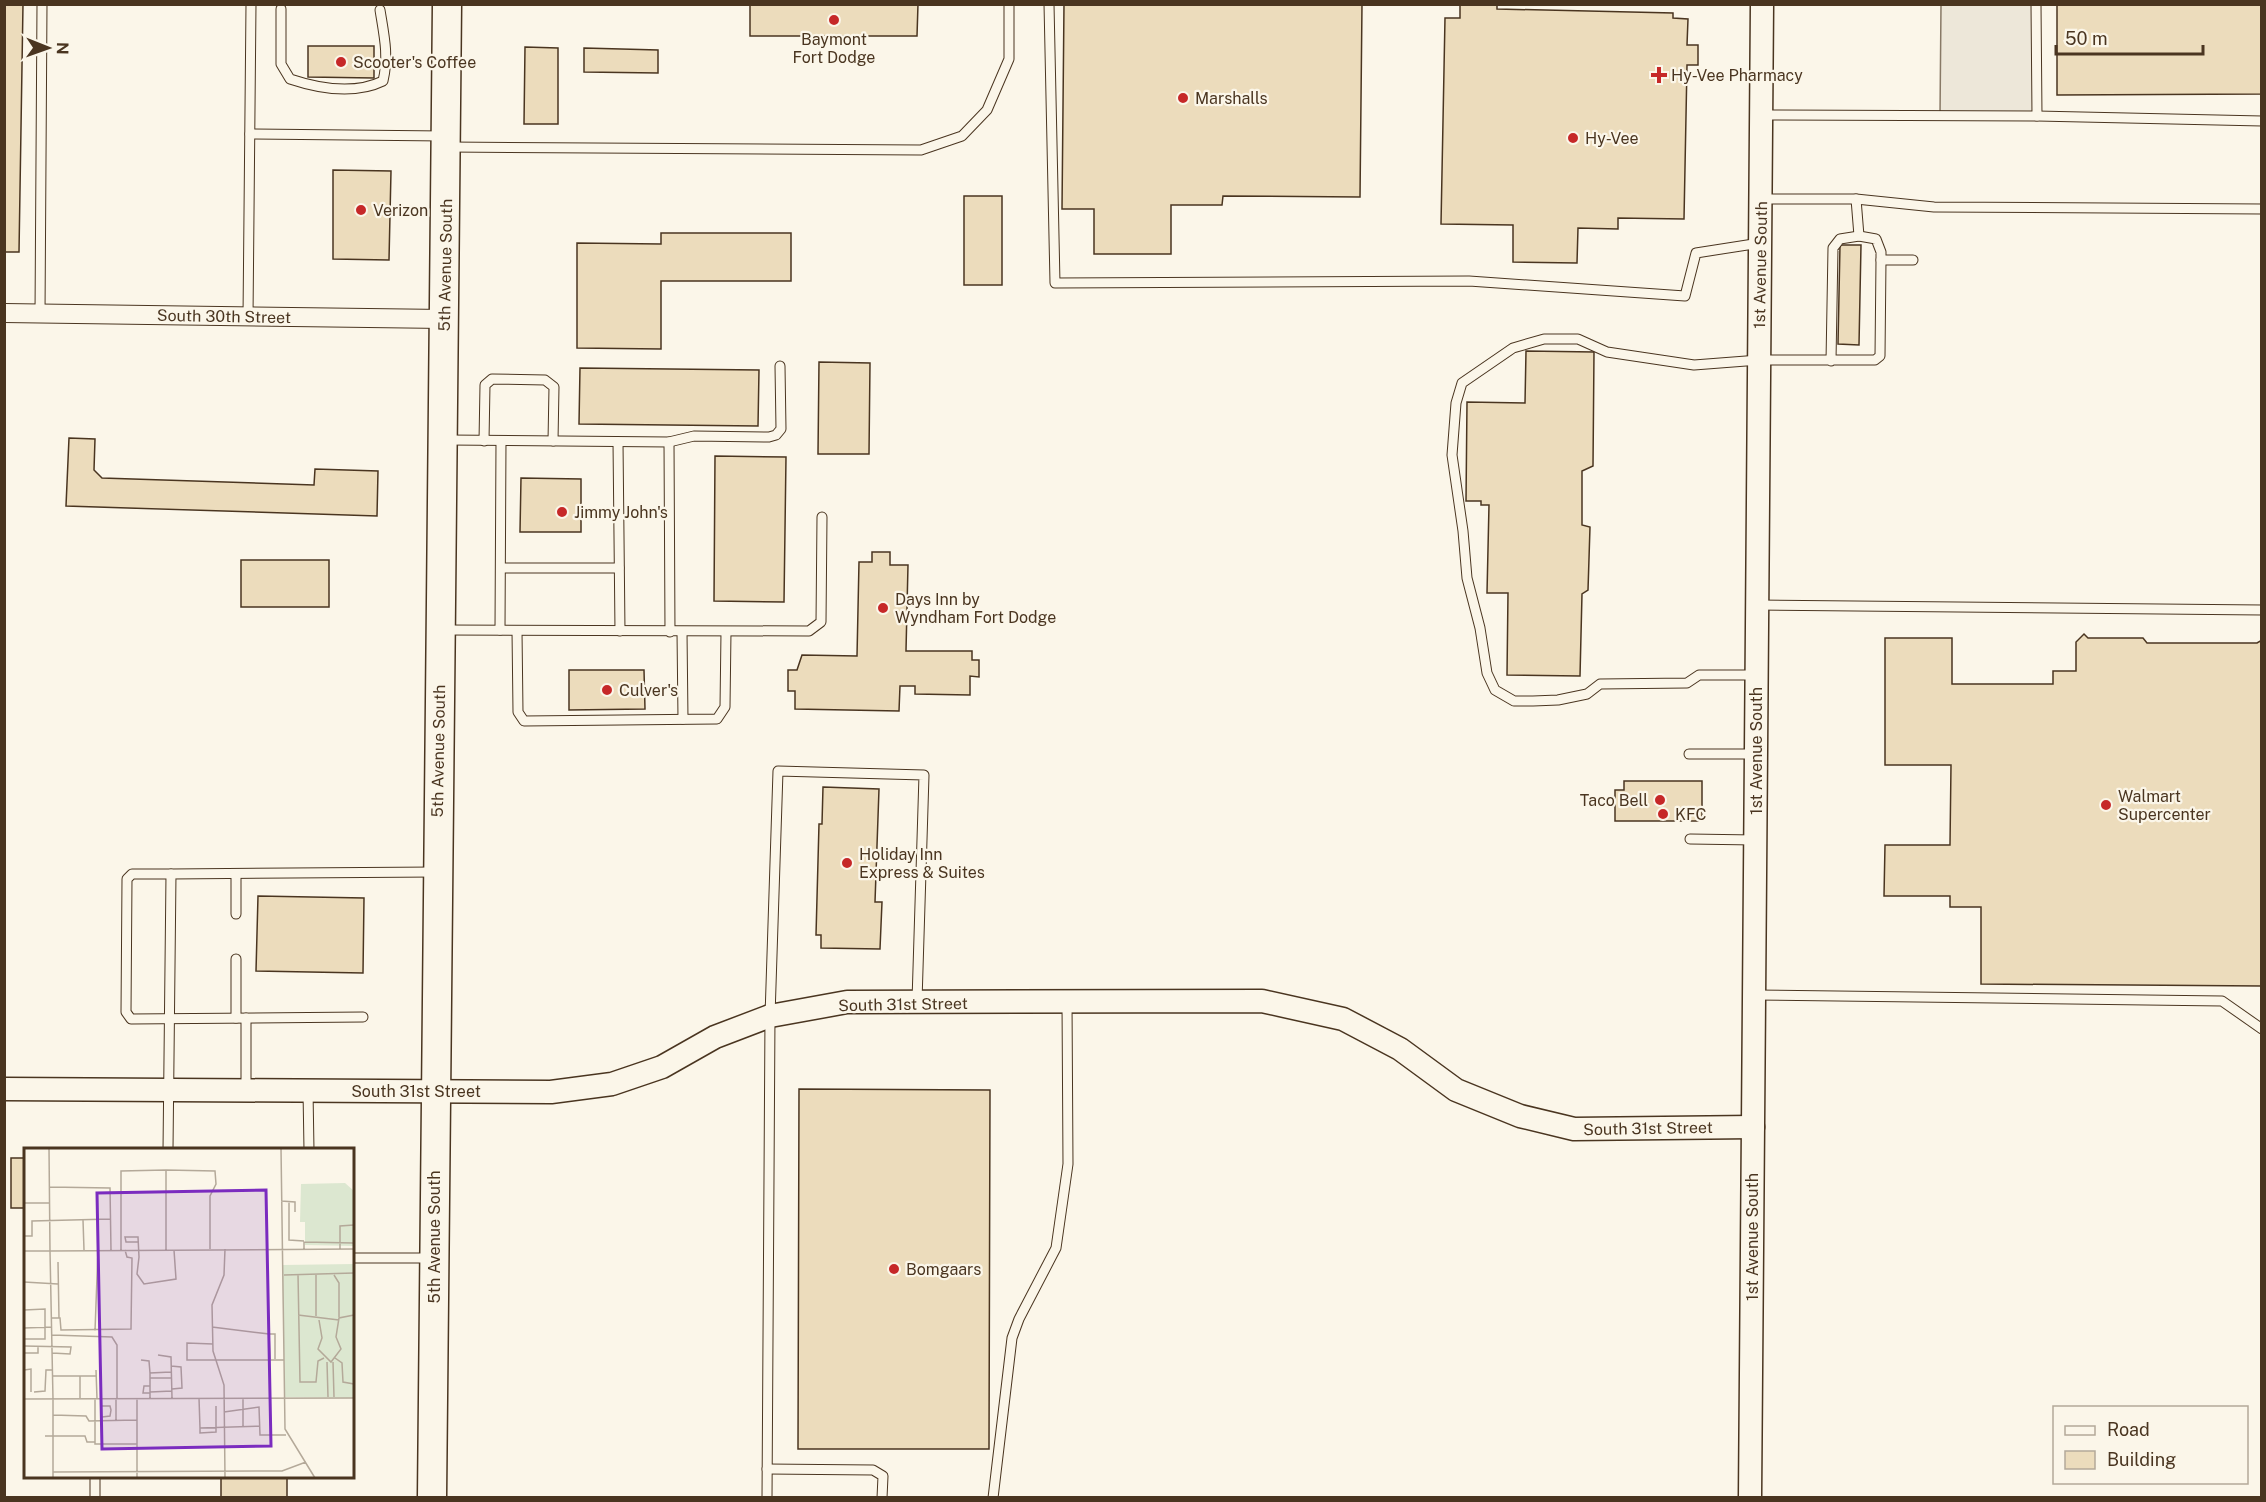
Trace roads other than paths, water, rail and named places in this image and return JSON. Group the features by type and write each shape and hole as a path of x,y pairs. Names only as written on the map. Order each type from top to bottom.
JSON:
{"main road":[{"name":"5th Avenue South","path":"432,1497 447,4"}],"street":[{"name":"1st Avenue South","path":"1750,1497 1762,4"},
{"name":"South 30th Street","path":"4,313 444,320"},
{"name":"South 31st Street","path":"4,1089 551,1092 612,1084 662,1067 715,1037 770,1016 847,1002 1262,1001 1343,1019 1400,1048 1456,1090 1520,1116 1574,1129 1753,1127"}],"lane":[{"path":"40,314 42,4"},
{"path":"249,317 251,4"},
{"path":"250,135 446,142 921,150 962,136 987,110 1009,59 1010,4"},
{"path":"1049,4 1055,283 1469,281 1685,296 1696,253 1760,243"},
{"path":"2037,4 2037,116"},
{"path":"280,9 281,64 290,79 312,86 340,89 373,86 383,81 387,64 386,41 380,10"},
{"path":"1761,115 2037,116 2262,121"},
{"path":"1761,199 1856,199 1934,207 2262,209"},
{"path":"1856,199 1859,236"},
{"path":"1757,675 1699,675 1687,683 1600,684 1587,694 1558,700 1514,701 1495,690 1486,673 1480,628 1467,578 1452,455 1456,403 1462,383 1513,348 1544,339 1578,339 1607,352 1694,365 1759,360 1831,361 1875,360 1880,356 1881,260 1881,252 1876,239 1859,236 1840,239 1833,248 1831,361"},
{"path":"1881,260 1913,260"},
{"path":"443,440 669,442 694,436 769,437 776,435 781,429 780,366"},
{"path":"484,441 485,385 492,379 545,380 554,387 554,441"},
{"path":"500,630 501,441"},
{"path":"618,442 620,631"},
{"path":"669,442 670,632"},
{"path":"439,630 809,631 821,622 822,517"},
{"path":"501,568 619,568"},
{"path":"1757,605 2262,610"},
{"path":"517,631 518,712 524,721 717,719 725,707 726,632"},
{"path":"682,632 683,719"},
{"path":"1689,754 1756,754"},
{"path":"767,1497 770,1016 778,771 924,775 917,1002"},
{"path":"1690,839 1755,840"},
{"path":"363,1017 131,1019 126,1012 127,879 132,874 437,872"},
{"path":"168,1148 171,874"},
{"path":"236,914 237,874"},
{"path":"236,959 246,1090"},
{"path":"1754,995 2222,1001 2262,1029"},
{"path":"993,1497 1012,1338 1056,1248 1068,1164 1067,1002"},
{"path":"308,1091 309,1148"},
{"path":"354,1258 434,1258"},
{"path":"767,1468 873,1470 883,1476 882,1497"},
{"path":"95,1478 95,1497"}],"place":[{"name":"Baymont Fort Dodge","path":"834,20"},
{"name":"Scooter's Coffee","path":"341,62"},
{"name":"Hy-Vee Pharmacy","path":"1659,75"},
{"name":"Marshalls","path":"1183,98"},
{"name":"Hy-Vee","path":"1573,138"},
{"name":"Verizon","path":"361,210"},
{"name":"Jimmy John's","path":"562,512"},
{"name":"Days Inn by Wyndham Fort Dodge","path":"883,608"},
{"name":"Culver's","path":"607,690"},
{"name":"Taco Bell","path":"1660,800"},
{"name":"Walmart Supercenter","path":"2106,805"},
{"name":"KFC","path":"1663,814"},
{"name":"Holiday Inn Express & Suites","path":"847,863"},
{"name":"Bomgaars","path":"894,1269"}]}
